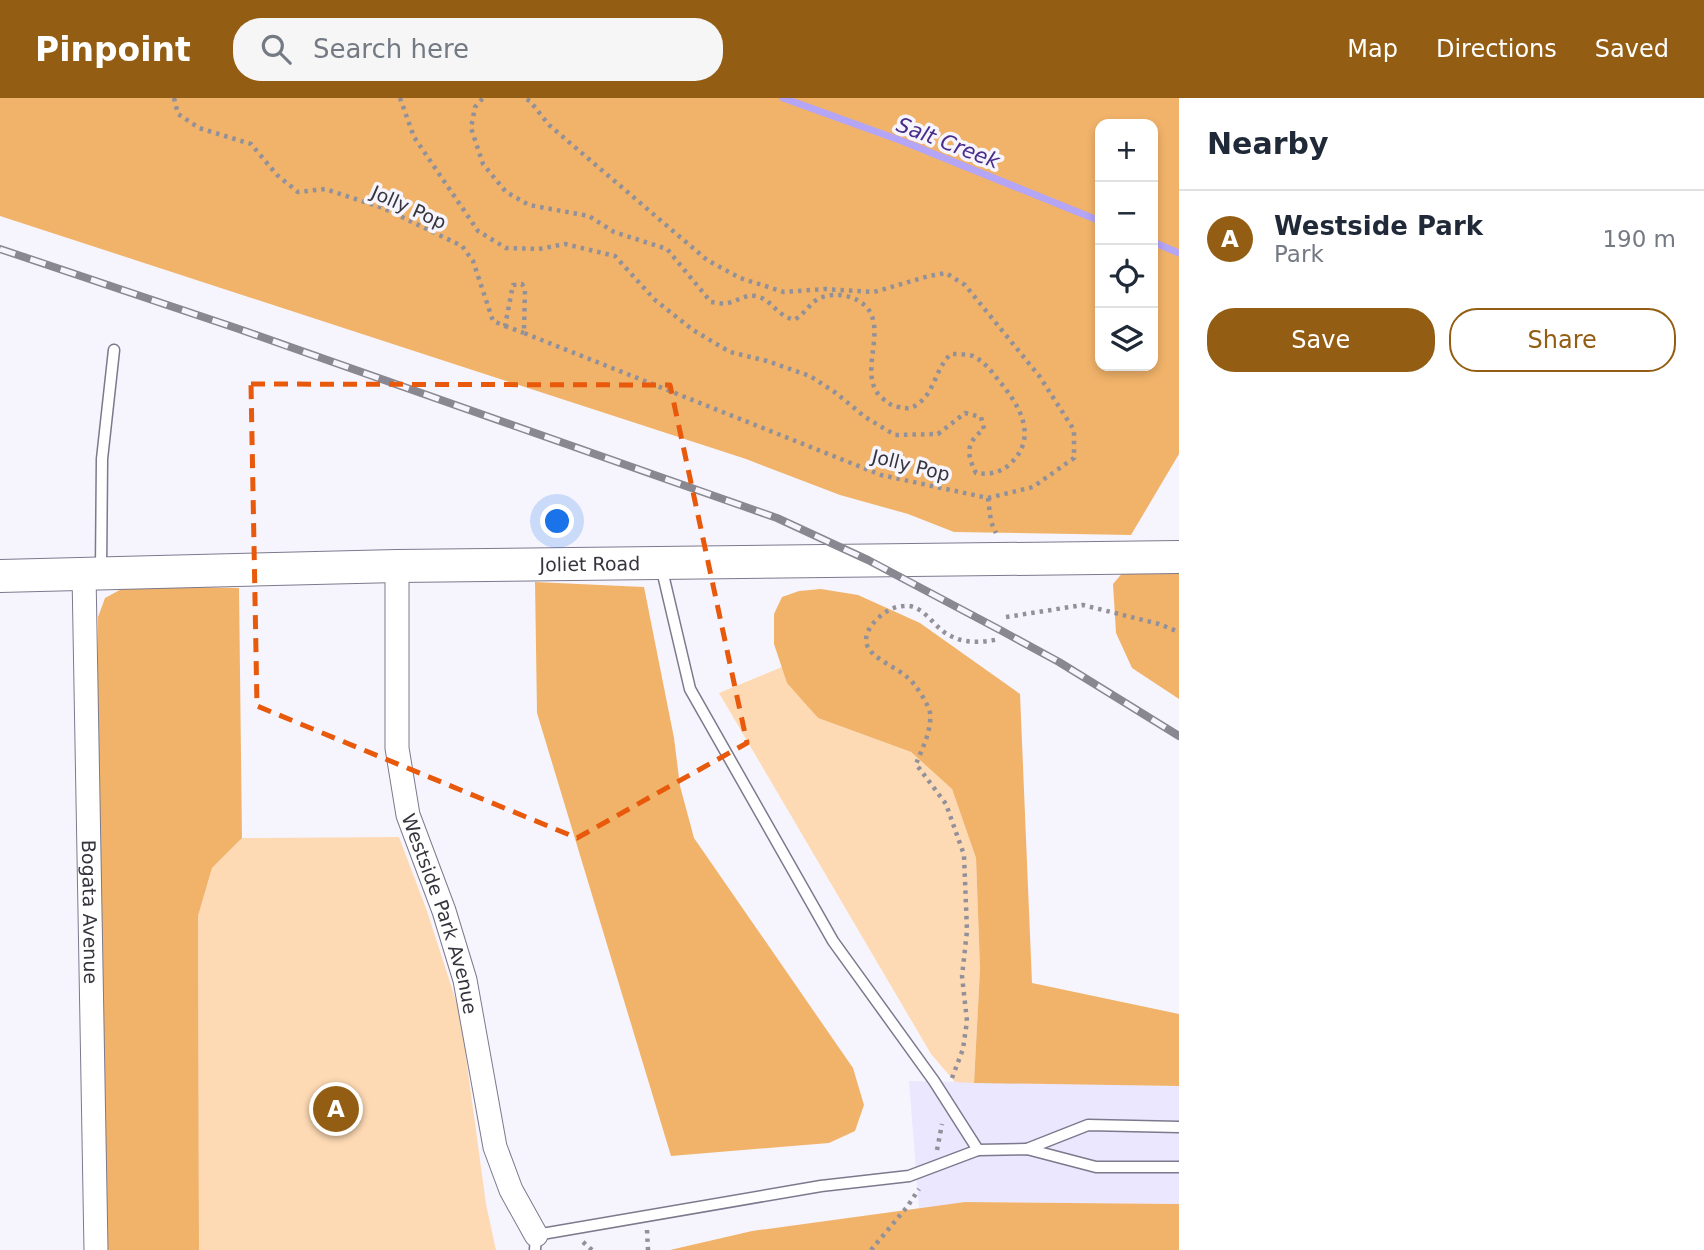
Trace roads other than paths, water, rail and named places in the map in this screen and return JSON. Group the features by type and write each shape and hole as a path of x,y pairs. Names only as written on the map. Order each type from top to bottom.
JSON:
{"main road":[{"name":"Joliet Road","path":"0,576 397,566 1179,557"}],"street":[{"name":"Westside Park Avenue","path":"397,566 397,748 408,815 444,911 465,980 495,1147 535,1242"},
{"name":"Bogata Avenue","path":"92,573 96,1250"}],"lane":[{"path":"92,573 114,350"},
{"path":"660,563 690,689 833,941 947,1101 978,1150"},
{"path":"1027,1149 1088,1125 1179,1127"},
{"path":"535,1242 821,1186 909,1176 978,1150 1027,1149 1096,1167 1179,1167"}],"waterway":[{"name":"Salt Creek","path":"783,98 902,141 1095,219"},
{"name":"Salt Creek","path":"1158,244 1179,253"}],"railway":[{"path":"0,249 236,328 777,518 868,560 1002,631 1059,662 1179,736"}],"place":[{"name":"Westside Park","path":"336,1109"}]}
